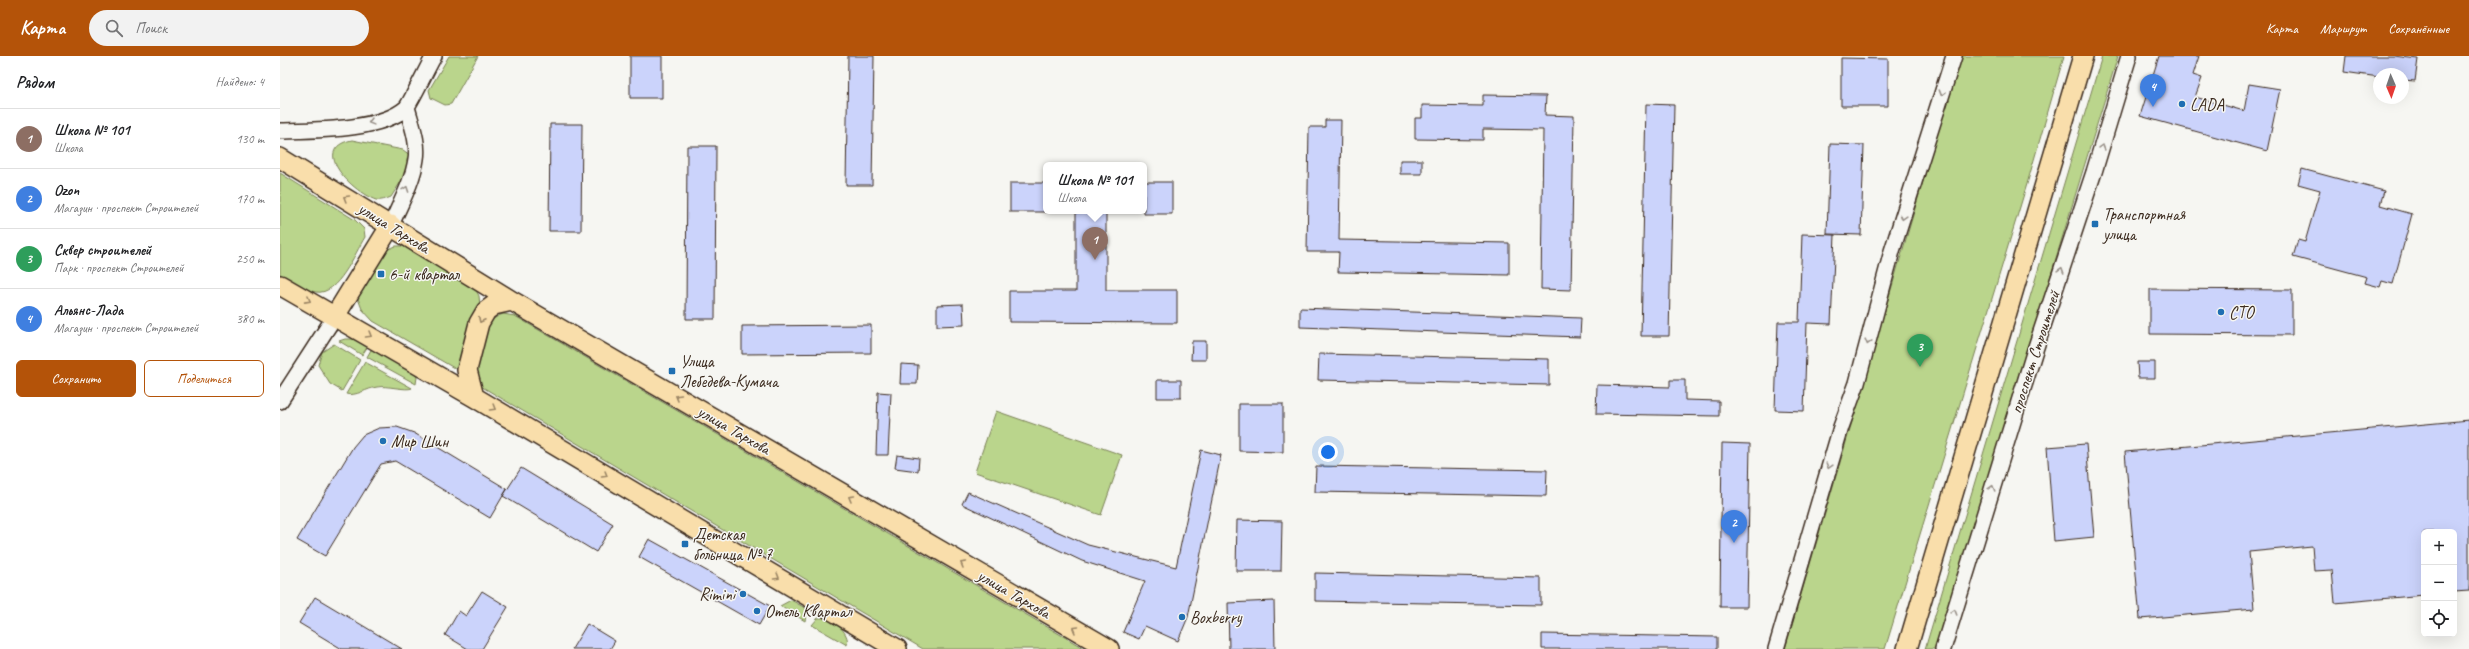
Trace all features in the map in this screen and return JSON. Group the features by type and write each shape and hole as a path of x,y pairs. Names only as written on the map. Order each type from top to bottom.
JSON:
{"main road":[{"path":"1906,649 2083,56"},
{"name":"улица Тархова","path":"280,158 391,225 512,301 1109,649"},
{"path":"335,316 391,225"},
{"path":"280,285 474,397 897,649"},
{"path":"474,397 467,370 479,323 486,311 494,305 512,301"}],"street":[{"path":"280,131 338,129 362,125 385,118 407,107 434,56"},
{"path":"1776,649 1841,427 1857,383 1892,251 1954,56"},
{"name":"проспект Строителей","path":"1942,649 2034,353 2094,172 2129,56"},
{"path":"391,225 406,190 417,158 414,136 407,107"},
{"path":"280,401 335,316"}],"green space":[{"path":"449,56 478,56 451,104 445,105 431,98 429,90"},
{"path":"1960,56 2064,56 2027,184 1885,649 1785,649"},
{"path":"2102,56 2118,56 1936,649 1925,649"},
{"path":"352,140 403,150 410,155 409,169 391,197 384,200 376,200 367,196 357,189 339,171 334,161 334,152 339,145"},
{"path":"280,173 355,220 364,229 365,237 345,272 339,281 324,291 311,291 280,274"},
{"path":"396,246 403,246 475,288 479,296 480,306 461,369 454,368 373,321 362,309 357,296 386,250"},
{"path":"503,314 515,316 1085,649 923,649 479,385 473,360 478,336 486,325"},
{"path":"353,339 368,346 362,355 339,341"},
{"path":"334,344 360,360 342,391 330,384 318,365 322,352"},
{"path":"372,348 412,372 417,377 416,384 367,357"},
{"path":"365,362 412,388 405,389 381,387 350,395 346,394"},
{"path":"996,411 1122,455 1101,515 975,472"},
{"path":"791,600 807,609 805,621 780,606"},
{"path":"818,618 823,618 834,622 843,630 846,635 847,645 812,625"}],"building":[{"path":"630,56 662,56 662,98 630,98"},
{"path":"848,56 874,56 872,185 846,185"},
{"name":"LADA","path":"2159,56 2199,56 2193,75 2202,78 2195,97 2244,111 2249,84 2280,89 2267,151 2140,116"},
{"path":"2346,56 2394,56 2418,59 2415,81 2409,80 2409,68 2373,68 2373,76 2344,72"},
{"path":"1841,58 1888,59 1888,106 1841,106"},
{"path":"1483,95 1546,96 1545,115 1574,116 1571,290 1541,289 1543,130 1483,129 1483,140 1415,139 1415,118 1422,118 1422,105 1483,106"},
{"path":"1646,104 1674,105 1669,336 1641,336"},
{"path":"1325,120 1341,120 1339,240 1509,243 1509,275 1338,272 1339,252 1307,252 1309,127 1325,127"},
{"path":"550,124 582,124 581,231 549,231"},
{"path":"1830,144 1864,145 1861,235 1827,234"},
{"path":"687,146 716,146 715,319 686,319"},
{"path":"1400,160 1422,160 1422,174 1400,174"},
{"path":"2302,169 2384,191 2380,205 2412,214 2393,284 2382,281 2380,287 2365,283 2367,277 2293,257 2298,240 2305,242 2320,190 2298,184"},
{"path":"1147,182 1172,182 1172,214 1147,214"},
{"path":"1010,183 1043,183 1043,212 1010,212"},
{"path":"1076,214 1106,214 1106,290 1177,290 1177,323 1009,322 1009,291 1076,291"},
{"path":"1802,234 1835,235 1831,324 1807,323 1804,411 1775,410 1778,322 1799,322"},
{"name":"СТО","path":"2150,289 2292,290 2292,335 2150,334"},
{"path":"963,304 964,325 937,326 937,305"},
{"path":"1300,308 1581,318 1580,337 1300,327"},
{"path":"871,325 871,353 742,354 742,326"},
{"path":"1192,341 1206,341 1206,360 1191,360"},
{"path":"1319,354 1549,359 1549,385 1318,380"},
{"path":"2137,362 2155,362 2155,378 2138,378"},
{"path":"901,364 918,365 917,384 900,384"},
{"path":"1157,380 1181,380 1181,398 1157,398"},
{"path":"1670,380 1685,380 1685,400 1719,401 1719,416 1596,414 1597,385 1670,387"},
{"path":"878,392 891,393 888,455 876,455"},
{"path":"1239,404 1283,404 1283,452 1239,451"},
{"path":"2469,420 2469,591 2457,592 2457,529 2421,529 2421,595 2335,603 2332,570 2314,571 2312,546 2249,552 2254,609 2140,619 2125,452"},
{"path":"397,427 414,433 507,489 490,518 395,461 381,464 325,556 297,540 353,447 363,435 379,428"},
{"path":"1722,443 1750,444 1747,607 1720,607"},
{"path":"2086,444 2094,537 2054,541 2047,447"},
{"path":"1201,450 1221,455 1188,617 1178,641 1145,626 1139,639 1123,632 1145,581 1082,561 962,504 968,492 1088,545 1176,567"},
{"path":"897,455 919,458 918,471 895,468"},
{"path":"1316,466 1547,470 1546,496 1315,492"},
{"path":"521,468 613,524 596,552 503,496"},
{"path":"1237,520 1282,521 1281,571 1236,571"},
{"path":"649,539 770,606 759,625 639,557"},
{"path":"1315,573 1541,578 1541,605 1315,601"},
{"path":"482,591 508,607 482,649 468,649 445,635 459,611 466,616"},
{"path":"315,597 402,649 342,649 299,623"},
{"path":"1274,601 1275,649 1229,649 1228,603"},
{"path":"587,624 615,641 610,649 572,649"},
{"path":"1542,634 1717,637 1717,649 1542,649"}],"place":[{"name":"LADA","path":"2182,104"},
{"name":"Альянс-Лада","path":"2153,107"},
{"name":"Транспортная улица","path":"2095,224"},
{"name":"Школа № 101","path":"1095,260"},
{"name":"6-й квартал","path":"381,274"},
{"name":"СТО","path":"2221,312"},
{"name":"Cквер cтроителей","path":"1920,367"},
{"name":"Улица Лебедева-Кумача","path":"672,371"},
{"name":"Мир Шин","path":"383,441"},
{"name":"Ozon","path":"1734,543"},
{"name":"Детская больница № 7","path":"685,544"},
{"name":"Rimini","path":"743,594"},
{"name":"Отель Квартал","path":"757,611"},
{"name":"Boxberry","path":"1182,617"}]}
